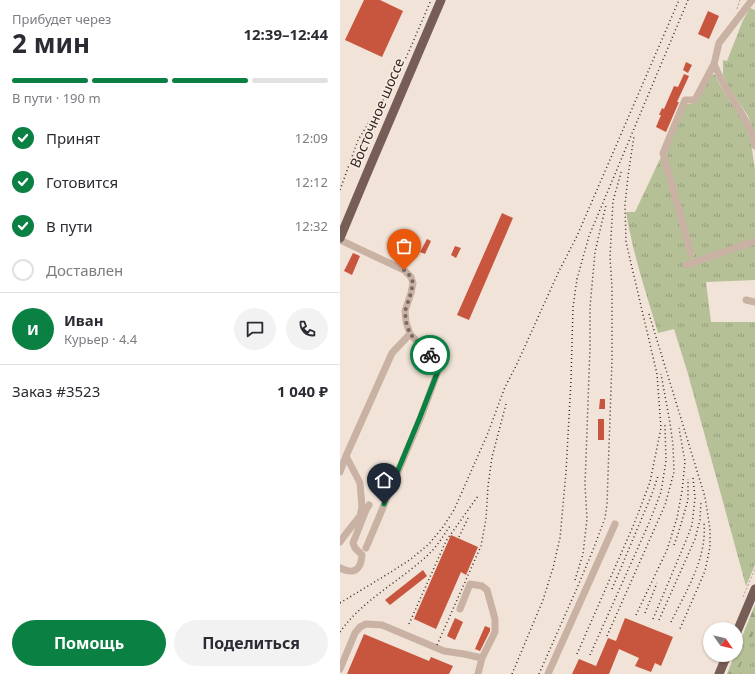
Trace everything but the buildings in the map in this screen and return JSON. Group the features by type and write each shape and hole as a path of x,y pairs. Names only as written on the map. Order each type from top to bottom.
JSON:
{"main road":[{"name":"Восточное шоссе","path":"340,239 441,0"},
{"path":"741,622 755,589"},
{"path":"719,674 724,662"}],"lane":[{"path":"691,254 663,153 685,100 695,100 714,64 720,43 729,29 752,3"},
{"path":"714,64 722,81 746,120 754,139 755,146"},
{"path":"340,239 404,270 411,277 413,283 405,311 406,322 410,334 437,362 438,371 366,548"},
{"path":"686,264 755,242"},
{"path":"746,300 755,302"},
{"path":"340,472 392,354 410,334"},
{"path":"340,542 360,516 362,507 360,483 346,456"},
{"path":"340,568 351,571 357,569 362,563 362,555 355,548 353,543 369,505"},
{"path":"548,674 615,524"},
{"path":"460,609 470,584 482,586 487,590 495,619 495,632 482,658 478,674"},
{"path":"340,668 355,633 360,627 366,624 382,625 444,651 482,658"}],"green space":[{"path":"750,8 755,10 755,134 748,116 730,89 723,75 723,60 727,61 743,20"},
{"path":"712,74 715,75 731,103 742,117 751,142 755,170 755,280 706,282 711,322 755,322 755,565 746,586 688,374 674,329 658,333 636,258 626,212 635,212 686,104 691,104 697,100"},
{"path":"755,605 755,674 727,674 732,662 743,662 743,635"},
{"path":"755,605 755,629 743,659 743,635"},
{"path":"732,662 742,662 737,674 727,674"}],"railway":[{"path":"340,190 358,140 394,83 431,0"},
{"path":"340,603 411,559 429,544 443,527 454,510 488,433 505,387 577,236 679,0"},
{"path":"512,674 543,600 560,538 566,472 573,307 577,279 589,236 688,0"},
{"path":"577,654 634,524 650,482 661,428 657,374 626,242 625,205 634,136"},
{"path":"539,674 577,588 605,518 607,504 612,360 612,288 610,257 613,201 622,169"},
{"path":"575,580 583,554 587,519 585,485 590,307 595,252 606,205"},
{"path":"649,314 705,497 710,529 710,547 705,571 679,631"},
{"path":"607,636 665,505 674,472 673,445 661,374"},
{"path":"437,645 481,546 486,519 492,457 506,404"},
{"path":"590,655 649,523 661,492 666,461 665,425"},
{"path":"636,615 667,550 677,518 685,462 679,428"},
{"path":"612,589 652,494 658,476"},
{"path":"653,619 692,525 695,498 693,478"},
{"path":"674,545 688,500 688,479"},
{"path":"409,624 446,541 478,496"},
{"path":"659,620 695,539 700,520 701,501"},
{"path":"459,537 469,516"},
{"path":"671,622 689,587 699,562 704,536 704,523"},
{"path":"340,632 360,609 432,551 450,526"},
{"path":"645,613 657,583"}],"way so far":[{"path":"404,270 411,277 413,283 405,311 406,322 410,334 430,355"}],"route":[{"path":"384,504 438,371 437,362 430,355"}]}
